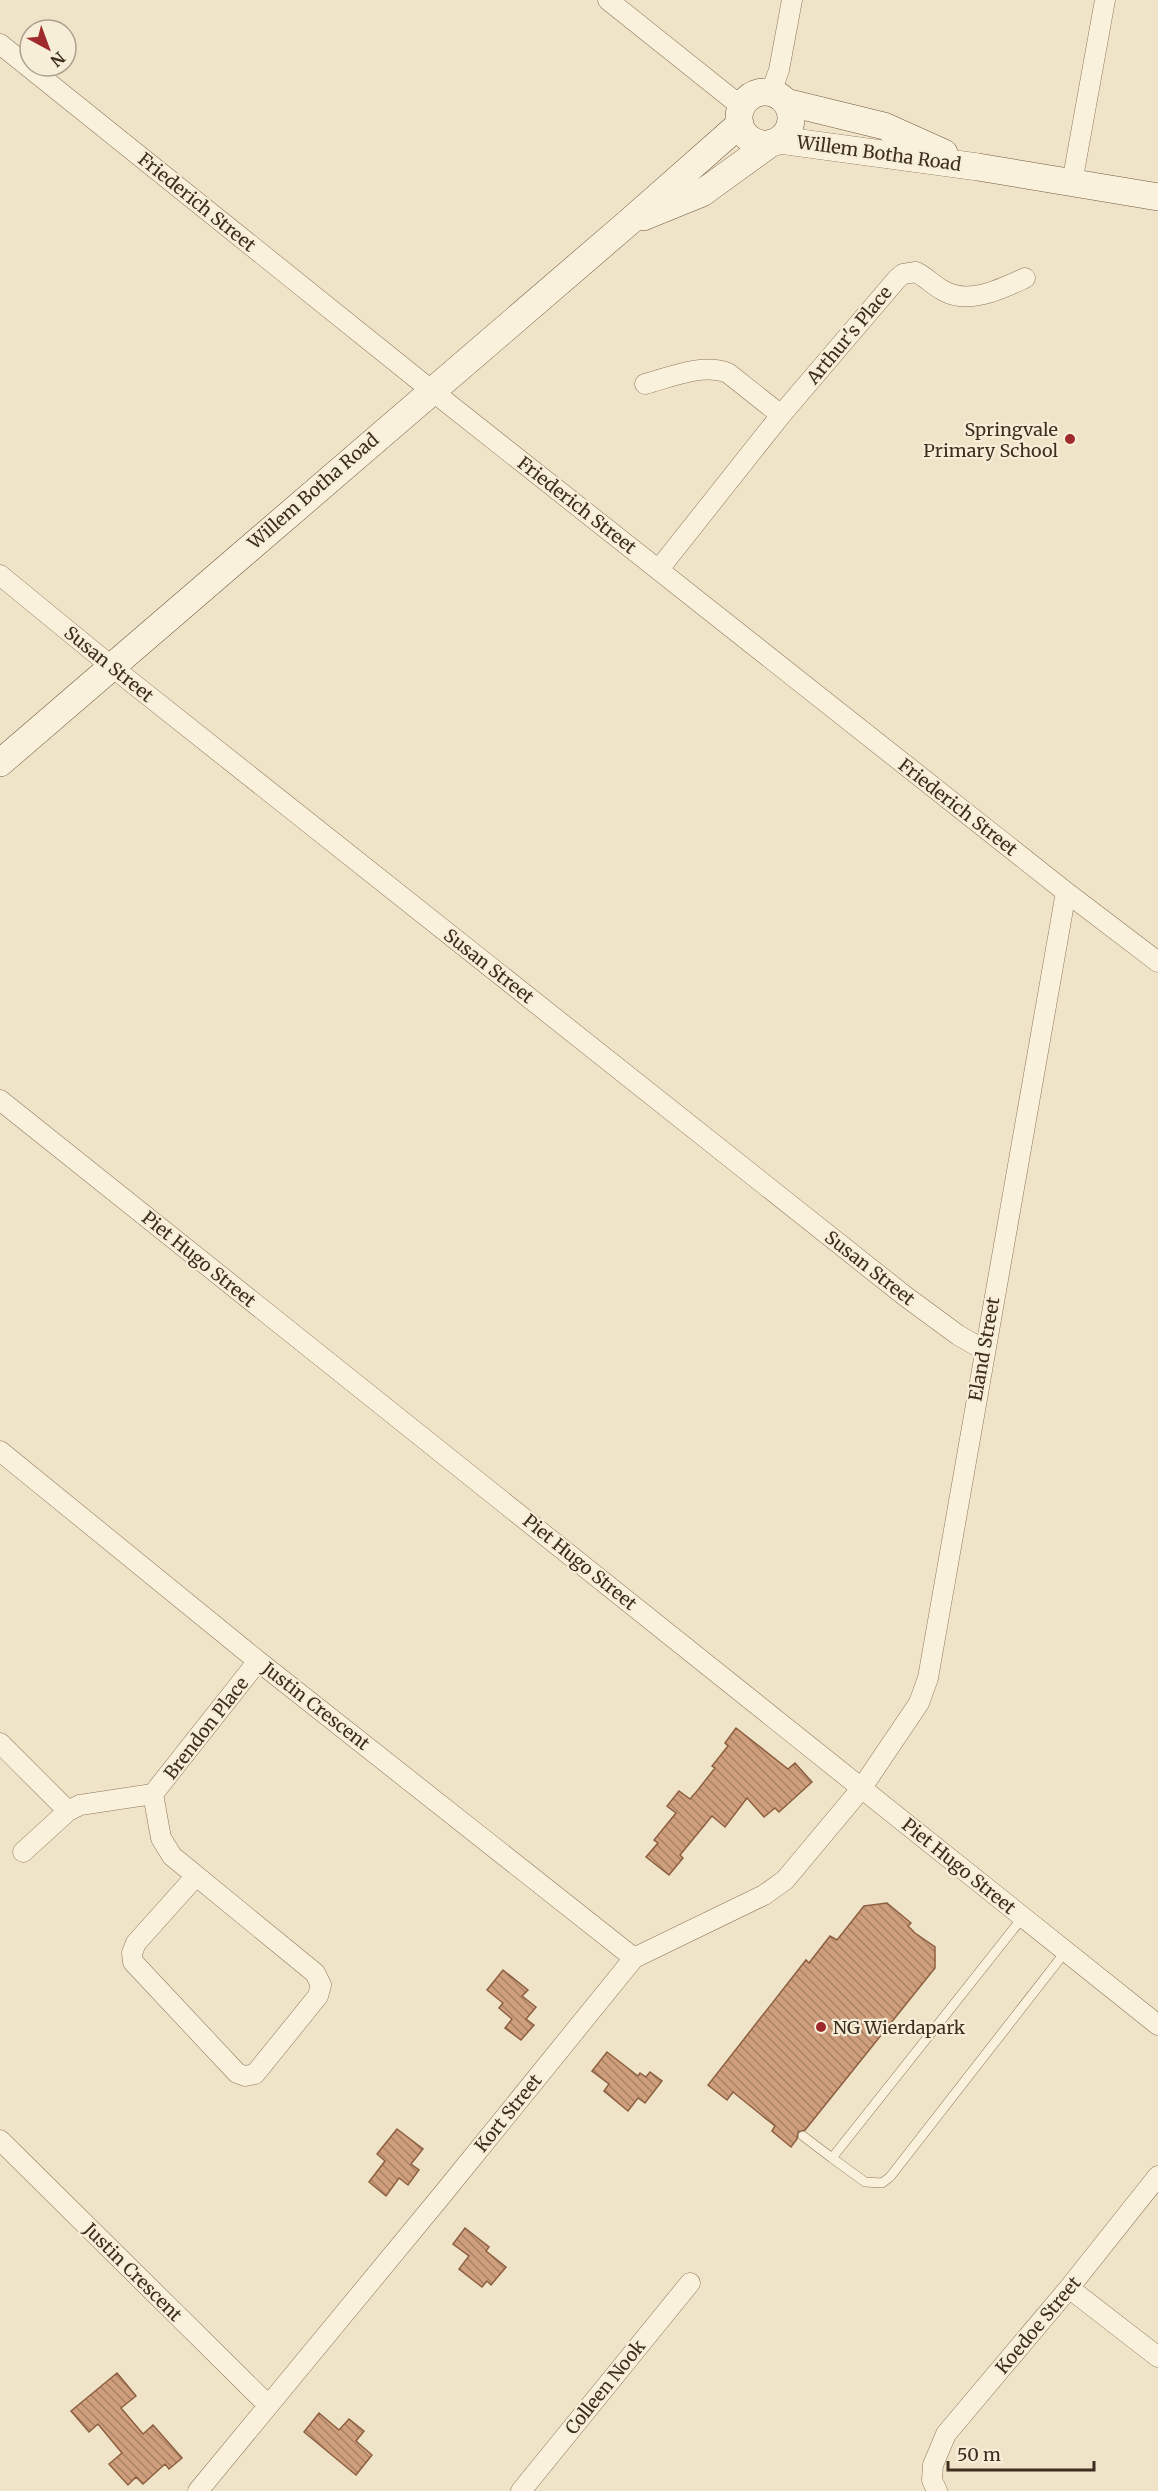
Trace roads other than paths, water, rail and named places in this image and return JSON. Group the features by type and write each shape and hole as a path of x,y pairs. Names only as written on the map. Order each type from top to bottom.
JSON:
{"street":[{"path":"608,0 741,115"},
{"path":"779,97 779,70 792,0"},
{"path":"1072,183 1105,0"},
{"name":"Friederich Street","path":"0,44 431,390 1066,892 1158,962"},
{"path":"757,93 779,97 790,108 790,122 784,135 775,141 761,143 752,140 744,133 741,115 748,99 757,93"},
{"name":"Willem Botha Road","path":"779,97 884,126 978,167"},
{"name":"Willem Botha Road","path":"0,763 629,222 741,115"},
{"name":"Willem Botha Road","path":"629,222 702,193 775,141 978,167 1158,197"},
{"name":"Arthur's Place","path":"659,569 781,415 891,285 903,274 916,272 945,292 957,295 985,295 1025,278"},
{"path":"645,384 702,369 722,370 781,415"},
{"name":"Susan Street","path":"0,575 111,666 896,1289 958,1335 984,1350"},
{"name":"Eland Street","path":"861,1789 919,1703 926,1687 1066,892"},
{"name":"Piet Hugo Street","path":"0,1100 1158,2025"},
{"name":"Justin Crescent","path":"0,1451 258,1661 634,1958"},
{"name":"Brendon Place","path":"153,1794 258,1661"},
{"path":"0,1743 68,1811"},
{"name":"Kort Street","path":"198,2491 634,1958 774,1888 785,1880 861,1789"},
{"path":"24,1852 68,1811 90,1802 153,1794 161,1838 172,1856 315,1973 321,1985 318,1996 255,2074 245,2076 237,2073 133,1962 132,1953 136,1943 196,1876"},
{"name":"Justin Crescent","path":"0,2140 267,2404"},
{"name":"Koedoe Street","path":"935,2486 935,2459 946,2434 1070,2288 1158,2176"},
{"name":"Colleen Nook","path":"521,2491 690,2283"},
{"path":"1070,2288 1158,2357"}],"lane":[{"path":"832,2158 1023,1917"},
{"path":"803,2136 865,2182 882,2183 890,2177 1065,1951"}],"place":[{"name":"Springvale Primary School","path":"1070,439"},
{"name":"NG Wierdapark","path":"821,2027"}]}
